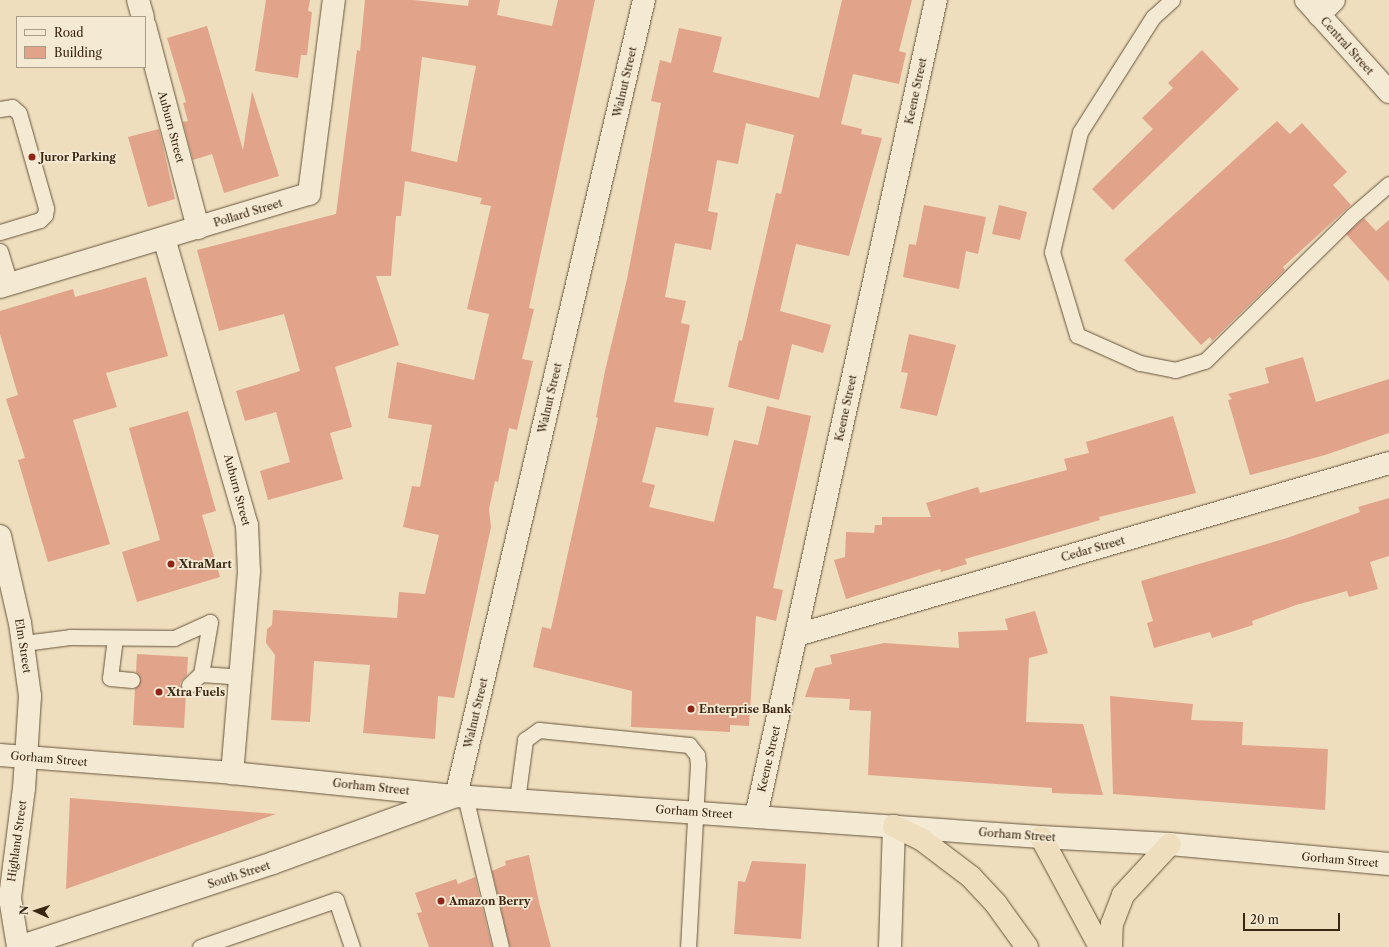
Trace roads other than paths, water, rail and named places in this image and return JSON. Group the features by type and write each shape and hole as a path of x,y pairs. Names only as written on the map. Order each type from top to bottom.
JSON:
{"highway":[{"path":"894,826 921,839 971,877 996,904 1027,947"},
{"path":"1041,837 1100,947"},
{"path":"1111,947 1112,924 1123,895 1170,844"}],"street":[{"path":"138,0 143,16"},
{"name":"Pollard Street","path":"5,286 309,194 334,0"},
{"name":"Walnut Street","path":"461,796 644,0"},
{"name":"Keene Street","path":"756,816 936,0"},
{"name":"Central Street","path":"1319,5 1389,92"},
{"name":"Auburn Street","path":"146,30 198,228"},
{"name":"Auburn Street","path":"164,238 247,525 249,572 232,773"},
{"name":"Cedar Street","path":"797,635 1389,463"},
{"name":"Elm Street","path":"0,536 24,643 30,696 27,758"},
{"name":"Gorham Street","path":"0,755 232,773 461,796 1041,837 1170,844 1389,864"},
{"name":"Highland Street","path":"19,947 10,898 27,758"},
{"name":"South Street","path":"19,947 273,863 461,796"},
{"path":"890,947 894,826"}],"lane":[{"path":"1153,18 1156,0"},
{"path":"1172,0 1153,18 1080,132 1052,252 1077,335 1140,363 1175,370 1205,361 1352,216 1389,184"},
{"path":"0,109 12,107 19,113 46,208 45,215 40,220 0,232"},
{"path":"0,251 5,286"},
{"path":"24,643 70,637 174,638 210,622 201,674 189,685"},
{"path":"115,638 110,678 132,680"},
{"path":"201,674 240,677"},
{"path":"517,800 526,740 539,730 689,745 698,754 688,947"},
{"path":"461,796 501,947"},
{"path":"200,947 336,900 352,947"}],"place":[{"name":"Juror Parking","path":"32,157"},
{"name":"XtraMart","path":"171,564"},
{"name":"Xtra Fuels","path":"159,692"},
{"name":"Enterprise Bank","path":"691,709"},
{"name":"Amazon Berry","path":"441,901"}]}
